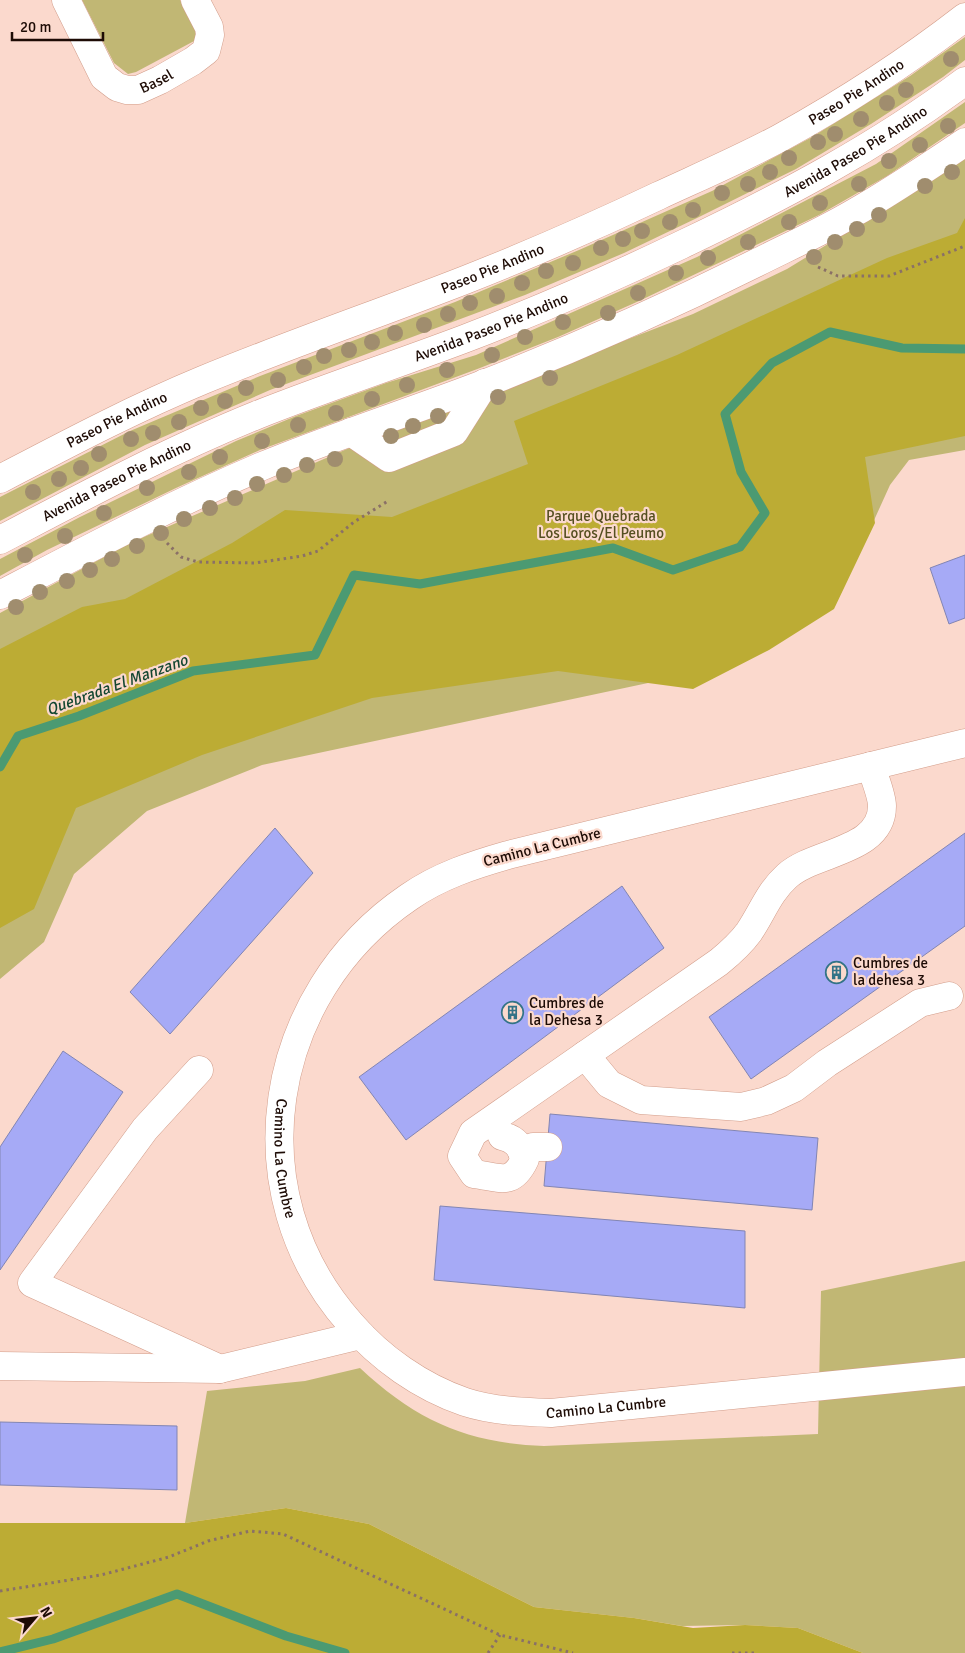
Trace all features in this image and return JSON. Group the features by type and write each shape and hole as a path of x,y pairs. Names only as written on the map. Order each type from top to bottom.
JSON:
{"street":[{"name":"Basel","path":"66,0 104,77 117,87 127,90 138,90 160,80 194,61 206,51 210,35 195,0"},
{"name":"Paseo Pie Andino","path":"0,479 88,433 201,380 494,268 699,178 778,139 834,106 930,44 965,17"},
{"name":"Avenida Paseo Pie Andino","path":"0,540 152,462 239,423 551,304 688,242 784,194 842,162 891,133 965,81"},
{"path":"0,595 158,513 263,466 485,383 593,339 700,291 852,214 918,174 965,142"},
{"path":"351,432 389,458 454,432 485,383"},
{"name":"Camino La Cumbre","path":"965,743 517,852 475,864 432,883 410,896 374,925 353,946 327,978 314,1000 294,1044 282,1092 279,1120 279,1153 282,1182 291,1218 314,1273 329,1297 361,1335 382,1354 405,1371 434,1388 465,1402 494,1409 525,1412 581,1410 965,1372"},
{"path":"524,1145 525,1159 519,1173 508,1179 474,1174 462,1156 473,1133 720,962 749,932 767,899 787,875 807,863 870,836 879,823 882,805 871,766"},
{"path":"585,1055 609,1084 641,1100 741,1108 766,1101 794,1088 827,1063 920,1003 949,996"},
{"path":"199,1070 145,1129 32,1283 220,1369"},
{"path":"0,1366 220,1369 361,1335"}],"path":[{"path":"818,267 838,276 889,276 965,246"},
{"path":"167,543 181,557 198,562 255,563 302,556 318,551 354,522 388,501"},
{"path":"0,1591 101,1575 170,1557 208,1541 250,1531 283,1534 500,1635 573,1653"},
{"path":"488,1653 500,1635"},
{"path":"732,1653 756,1653"}],"green space":[{"path":"82,0 180,0 197,31 196,40 136,72 128,74 114,63"},
{"path":"965,37 965,60 943,77 871,124 796,169 624,253 525,295 270,390 145,445 0,521 0,497 130,431 260,376 455,302 712,191 812,137 910,76"},
{"path":"965,102 965,123 887,176 819,215 639,301 558,337 260,450 47,550 0,576 0,559 80,517 236,441 296,416 386,383 476,355 697,257 876,164"},
{"name":"Parque Quebrada Los Loros/El Peumo","path":"965,157 965,450 909,460 890,485 841,593 648,683 262,765 147,811 74,874 44,942 0,979 0,613 130,543 377,436 693,314 787,269 918,189"},
{"name":"Parque Quebrada Los Loros/El Peumo","path":"965,218 965,436 865,457 875,523 834,609 769,650 693,689 558,671 372,698 202,755 76,808 34,909 0,928 0,649 82,607 125,599 232,543 285,510 392,517 528,464 514,421 677,355 887,258 957,233"},
{"path":"965,1261 965,1653 863,1653 798,1628 745,1625 682,1626 634,1618 534,1607 369,1524 286,1508 185,1523 207,1391 305,1381 360,1368 402,1402 444,1426 491,1440 516,1444 544,1446 818,1434 821,1291"},
{"path":"286,1508 369,1524 534,1607 634,1618 693,1628 745,1625 798,1628 863,1653 0,1653 0,1523 185,1523"}],"building":[{"path":"965,555 965,618 949,624 930,568"},
{"path":"275,828 313,873 170,1034 130,992"},
{"name":"Cumbres de la dehesa 3","path":"965,833 965,926 751,1079 709,1017"},
{"name":"Cumbres de la Dehesa 3","path":"622,886 664,948 406,1140 359,1077"},
{"path":"63,1051 123,1092 0,1270 0,1147"},
{"path":"550,1114 818,1138 812,1210 544,1186"},
{"path":"440,1206 745,1231 745,1308 434,1280"},
{"path":"0,1422 177,1426 177,1490 0,1485"}],"waterway":[{"name":"Quebrada El Manzano","path":"0,767 18,736 79,716 193,671 315,655 354,575 420,584 613,548 673,570 740,547 765,513 741,472 725,414 772,363 830,332 902,348 965,349"},
{"path":"0,1652 53,1639 177,1594 286,1636 345,1653"}],"place":[{"name":"Cumbres de la dehesa 3","path":"837,972"},
{"name":"Cumbres de la Dehesa 3","path":"513,1012"}]}
